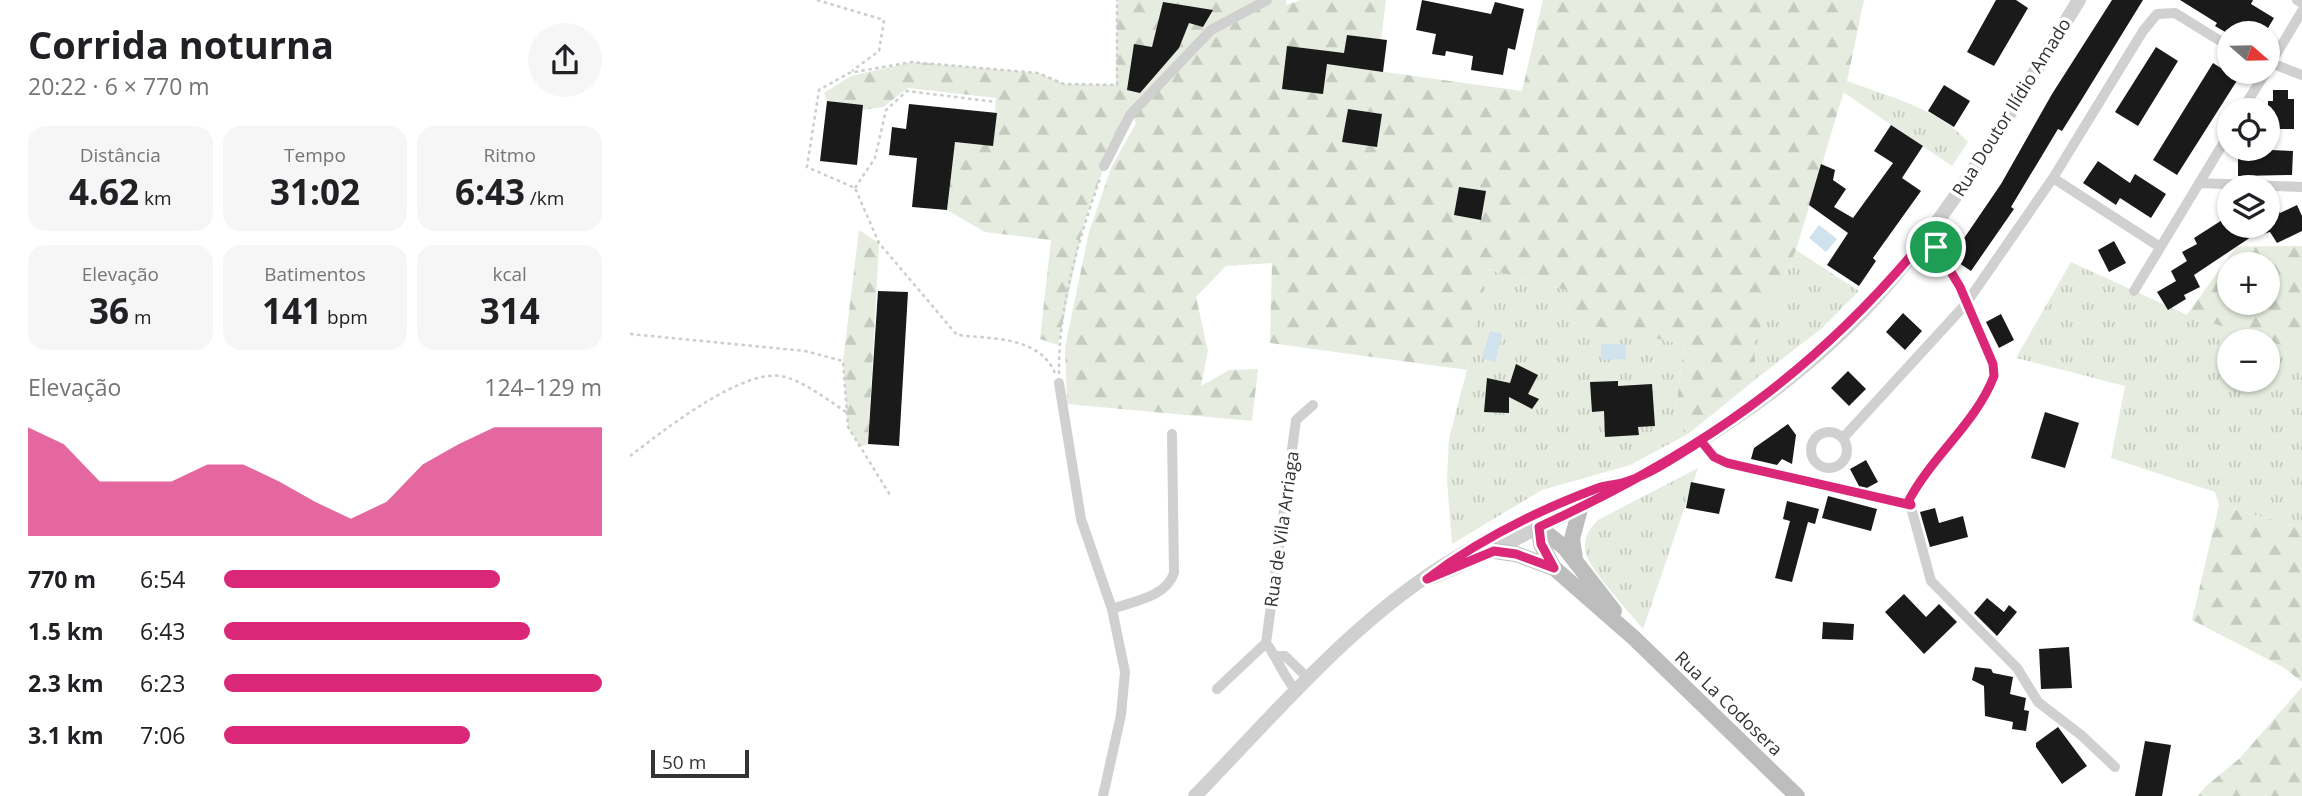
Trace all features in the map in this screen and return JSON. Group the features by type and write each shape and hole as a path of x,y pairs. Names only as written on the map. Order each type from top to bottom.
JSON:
{"main road":[{"path":"1574,559 1572,540 1580,509"},
{"path":"1537,522 1574,559 1634,638"},
{"path":"1537,522 1541,544 1554,568 1634,638"},
{"path":"1494,551 1516,554 1554,568"},
{"name":"Rua La Codosera","path":"1634,638 1797,796"}],"street":[{"path":"1104,166 1130,115 1211,30 1267,0"},
{"name":"Rua Doutor Ilídio Amado","path":"1195,796 1352,637 1455,558 1537,522 1580,509 1603,498 1625,482 1701,441 1762,400 1836,338 1886,287 1925,239 1972,172 2079,0"},
{"path":"2297,0 2302,3"},
{"path":"2280,47 2302,11"},
{"path":"1843,438 1965,305 2053,178 2157,14 2175,13 2217,39"},
{"path":"2280,70 2302,75"},
{"path":"2134,291 2217,153"},
{"path":"2053,178 2160,247"},
{"path":"2199,183 2302,187"},
{"path":"1925,239 1950,267 1993,364 1994,376 1953,442 1936,457 1909,500 1931,581 2017,668 2038,702 2081,735 2115,767"},
{"path":"1059,383 1081,519 1112,609 1125,672 1121,715 1102,796"},
{"name":"Rua de Vila Arriaga","path":"1266,643 1296,420 1313,405"},
{"path":"1112,609 1161,591 1170,585 1174,573 1172,434"},
{"name":"Rua Doutor Ilídio Amado","path":"1427,579 1494,551 1537,522 1600,487 1625,482"},
{"path":"1217,689 1266,643 1276,656 1280,670 1297,692"},
{"path":"1276,656 1284,656 1309,679"}],"lane":[{"path":"1701,441 1714,457 1727,463 1911,505"}],"path":[{"path":"817,0 884,20 879,51 819,90 807,167 855,188 879,243 957,335 1016,342 1040,351 1050,363 1059,383"},
{"path":"849,73 912,62 1038,73 1064,84 1117,85 1117,0"},
{"path":"855,188 875,158 886,110 907,92 996,102"},
{"path":"1059,383 1058,345 1069,291 1082,230 1104,166"},
{"path":"630,334 805,351 843,361 848,427 890,495"},
{"path":"630,456 702,406 753,378 784,376 847,413"}],"green space":[{"path":"1117,0 1286,0 1286,5 1300,0 1386,0 1381,40 1347,35 1342,66 1522,91 1543,0 1864,0 1847,81 1796,250 1754,341 1756,379 1688,434 1675,418 1684,344 1567,321 1573,292 1487,269 1467,370 1270,343 1272,263 1226,266 1196,297 1208,351 1201,386 1229,370 1258,369 1252,421 1067,404 1065,347 1089,232 1111,168 1136,123 1131,113 1104,166 1082,230 1058,345 1040,339 1051,240 985,232 947,210 955,142 993,145 996,98 908,88 883,107 862,110 862,105 827,101 824,93 851,76 912,62 1038,73 1064,84 1116,85","holes":["1348,109 1382,114 1377,147 1343,142"]},
{"path":"1847,81 1927,112 1956,130 1968,142 1952,166 1843,92"},
{"path":"859,230 879,243 868,444 860,447 848,427 843,361"},
{"path":"2302,246 2302,528 2219,505 2215,492 2111,458 2125,386 2016,358 2071,262 2187,315 2217,273 2217,315 2280,315 2280,252 2232,252 2236,247"},
{"path":"2302,246 2302,356 2280,345 2280,329 2231,329 2187,315 2217,273 2217,315 2280,315 2280,252 2232,252 2236,247"},
{"path":"1796,250 1859,291 1821,329 1756,379 1754,341"},
{"path":"1486,269 1573,292 1567,321 1684,344 1675,418 1688,434 1630,465 1542,490 1452,544 1447,480 1449,438 1467,370"},
{"path":"1698,468 1643,629 1589,561 1585,549 1587,535 1598,520"},
{"path":"2219,505 2302,528 2302,682 2283,667 2192,620"},
{"path":"2302,687 2302,796 2198,796 2240,758"}],"water":[{"path":"1819,225 1837,239 1826,252 1809,238"},
{"path":"1490,331 1502,334 1495,362 1482,358"},
{"path":"1601,344 1625,344 1626,359 1601,360"}],"building":[{"path":"1422,0 1491,14 1495,2 1524,9 1515,50 1508,48 1503,75 1471,70 1473,56 1446,51 1445,56 1432,54 1436,34 1416,30"},
{"path":"1996,0 2016,0 2028,8 1994,66 1967,52"},
{"path":"2112,0 2143,0 2062,131 2058,129 2011,207 2014,209 1971,271 1959,263 1964,256 1956,250 2001,184 2052,94"},
{"path":"2180,0 2253,0 2251,4 2274,18 2272,21 2217,23"},
{"path":"1163,2 1213,10 1203,27 1189,23 1179,48 1140,93 1127,90 1134,44 1152,47"},
{"path":"1347,35 1387,40 1383,72 1327,64 1323,94 1282,89 1287,46 1344,53"},
{"path":"2156,47 2178,61 2138,126 2115,112"},
{"path":"2213,63 2217,66 2217,84 2235,84 2226,98 2217,98 2217,112 2177,175 2153,160"},
{"path":"1944,85 1970,101 1954,127 1928,111"},
{"path":"2273,90 2288,90 2288,99 2294,99 2294,129 2280,129 2280,98 2273,98"},
{"path":"827,101 863,105 857,165 820,161"},
{"path":"909,104 997,113 993,146 955,142 947,210 912,207 917,158 889,155 892,127 906,129"},
{"path":"1348,109 1382,114 1377,147 1342,142"},
{"path":"1891,125 1923,146 1902,178 1921,191 1873,258 1876,261 1859,286 1827,265 1848,233 1809,205 1821,164 1835,170 1833,180 1846,189 1834,207 1853,218 1893,163 1874,151"},
{"path":"2280,150 2293,151 2292,175 2238,175 2238,161 2280,161"},
{"path":"2098,161 2130,183 2135,174 2166,194 2151,218 2120,198 2116,205 2083,183"},
{"path":"1459,187 1486,191 1481,220 1454,215"},
{"path":"2297,205 2302,216 2302,231 2277,243 2274,238 2280,238 2280,213"},
{"path":"2217,223 2217,238 2250,238 2228,252 2217,252 2217,260 2194,275 2200,287 2184,295 2186,299 2168,310 2157,292 2176,281 2171,271 2187,261 2182,252 2197,244 2194,238"},
{"path":"2114,241 2126,263 2109,272 2098,250"},
{"path":"878,291 908,292 899,446 868,444"},
{"path":"1903,313 1922,331 1905,350 1886,332"},
{"path":"2001,314 2014,340 1999,348 1986,322"},
{"path":"1516,364 1538,375 1528,394 1539,399 1532,409 1509,397 1509,413 1484,412 1487,378 1510,383"},
{"path":"1848,371 1866,389 1849,406 1831,388"},
{"path":"1618,381 1618,386 1652,384 1655,426 1638,427 1639,435 1605,437 1604,411 1592,412 1590,382"},
{"path":"2045,412 2079,423 2065,468 2031,458"},
{"path":"1788,424 1796,435 1792,464 1782,459 1777,465 1751,459 1754,448"},
{"path":"1866,460 1878,482 1865,489 1860,488 1850,469"},
{"path":"1691,482 1725,489 1719,514 1686,508"},
{"path":"1828,496 1877,509 1871,531 1822,518"},
{"path":"1787,501 1819,509 1815,524 1808,522 1792,582 1775,578 1790,521 1783,519"},
{"path":"1935,508 1939,523 1963,516 1968,537 1930,547 1920,512"},
{"path":"1904,594 1926,617 1939,604 1957,622 1924,654 1885,612"},
{"path":"1987,598 2004,612 2009,605 2017,612 1997,636 1974,613"},
{"path":"1823,622 1854,624 1853,640 1822,639"},
{"path":"2069,647 2072,688 2041,689 2039,649"},
{"path":"1975,667 1991,669 1993,673 2013,677 2010,694 2026,698 2024,710 2029,711 2026,731 2012,729 2013,722 1985,716 1984,686 1972,680"},
{"path":"2058,727 2087,766 2062,784 2036,747 2036,743"},
{"path":"2145,741 2171,745 2162,796 2135,796"}],"route":[{"path":"1936,247 1925,239 1886,287 1836,338 1762,400 1663,464 1625,482 1603,498 1539,527 1545,555 1554,568 1516,554 1494,551 1459,568 1427,579 1455,558 1535,516 1600,487 1625,482 1663,464 1701,441 1714,457 1727,463 1911,505 1909,500 1920,480 1936,457 1953,442 1990,387 1994,376 1993,364 1965,305 1960,287 1936,247"}]}
